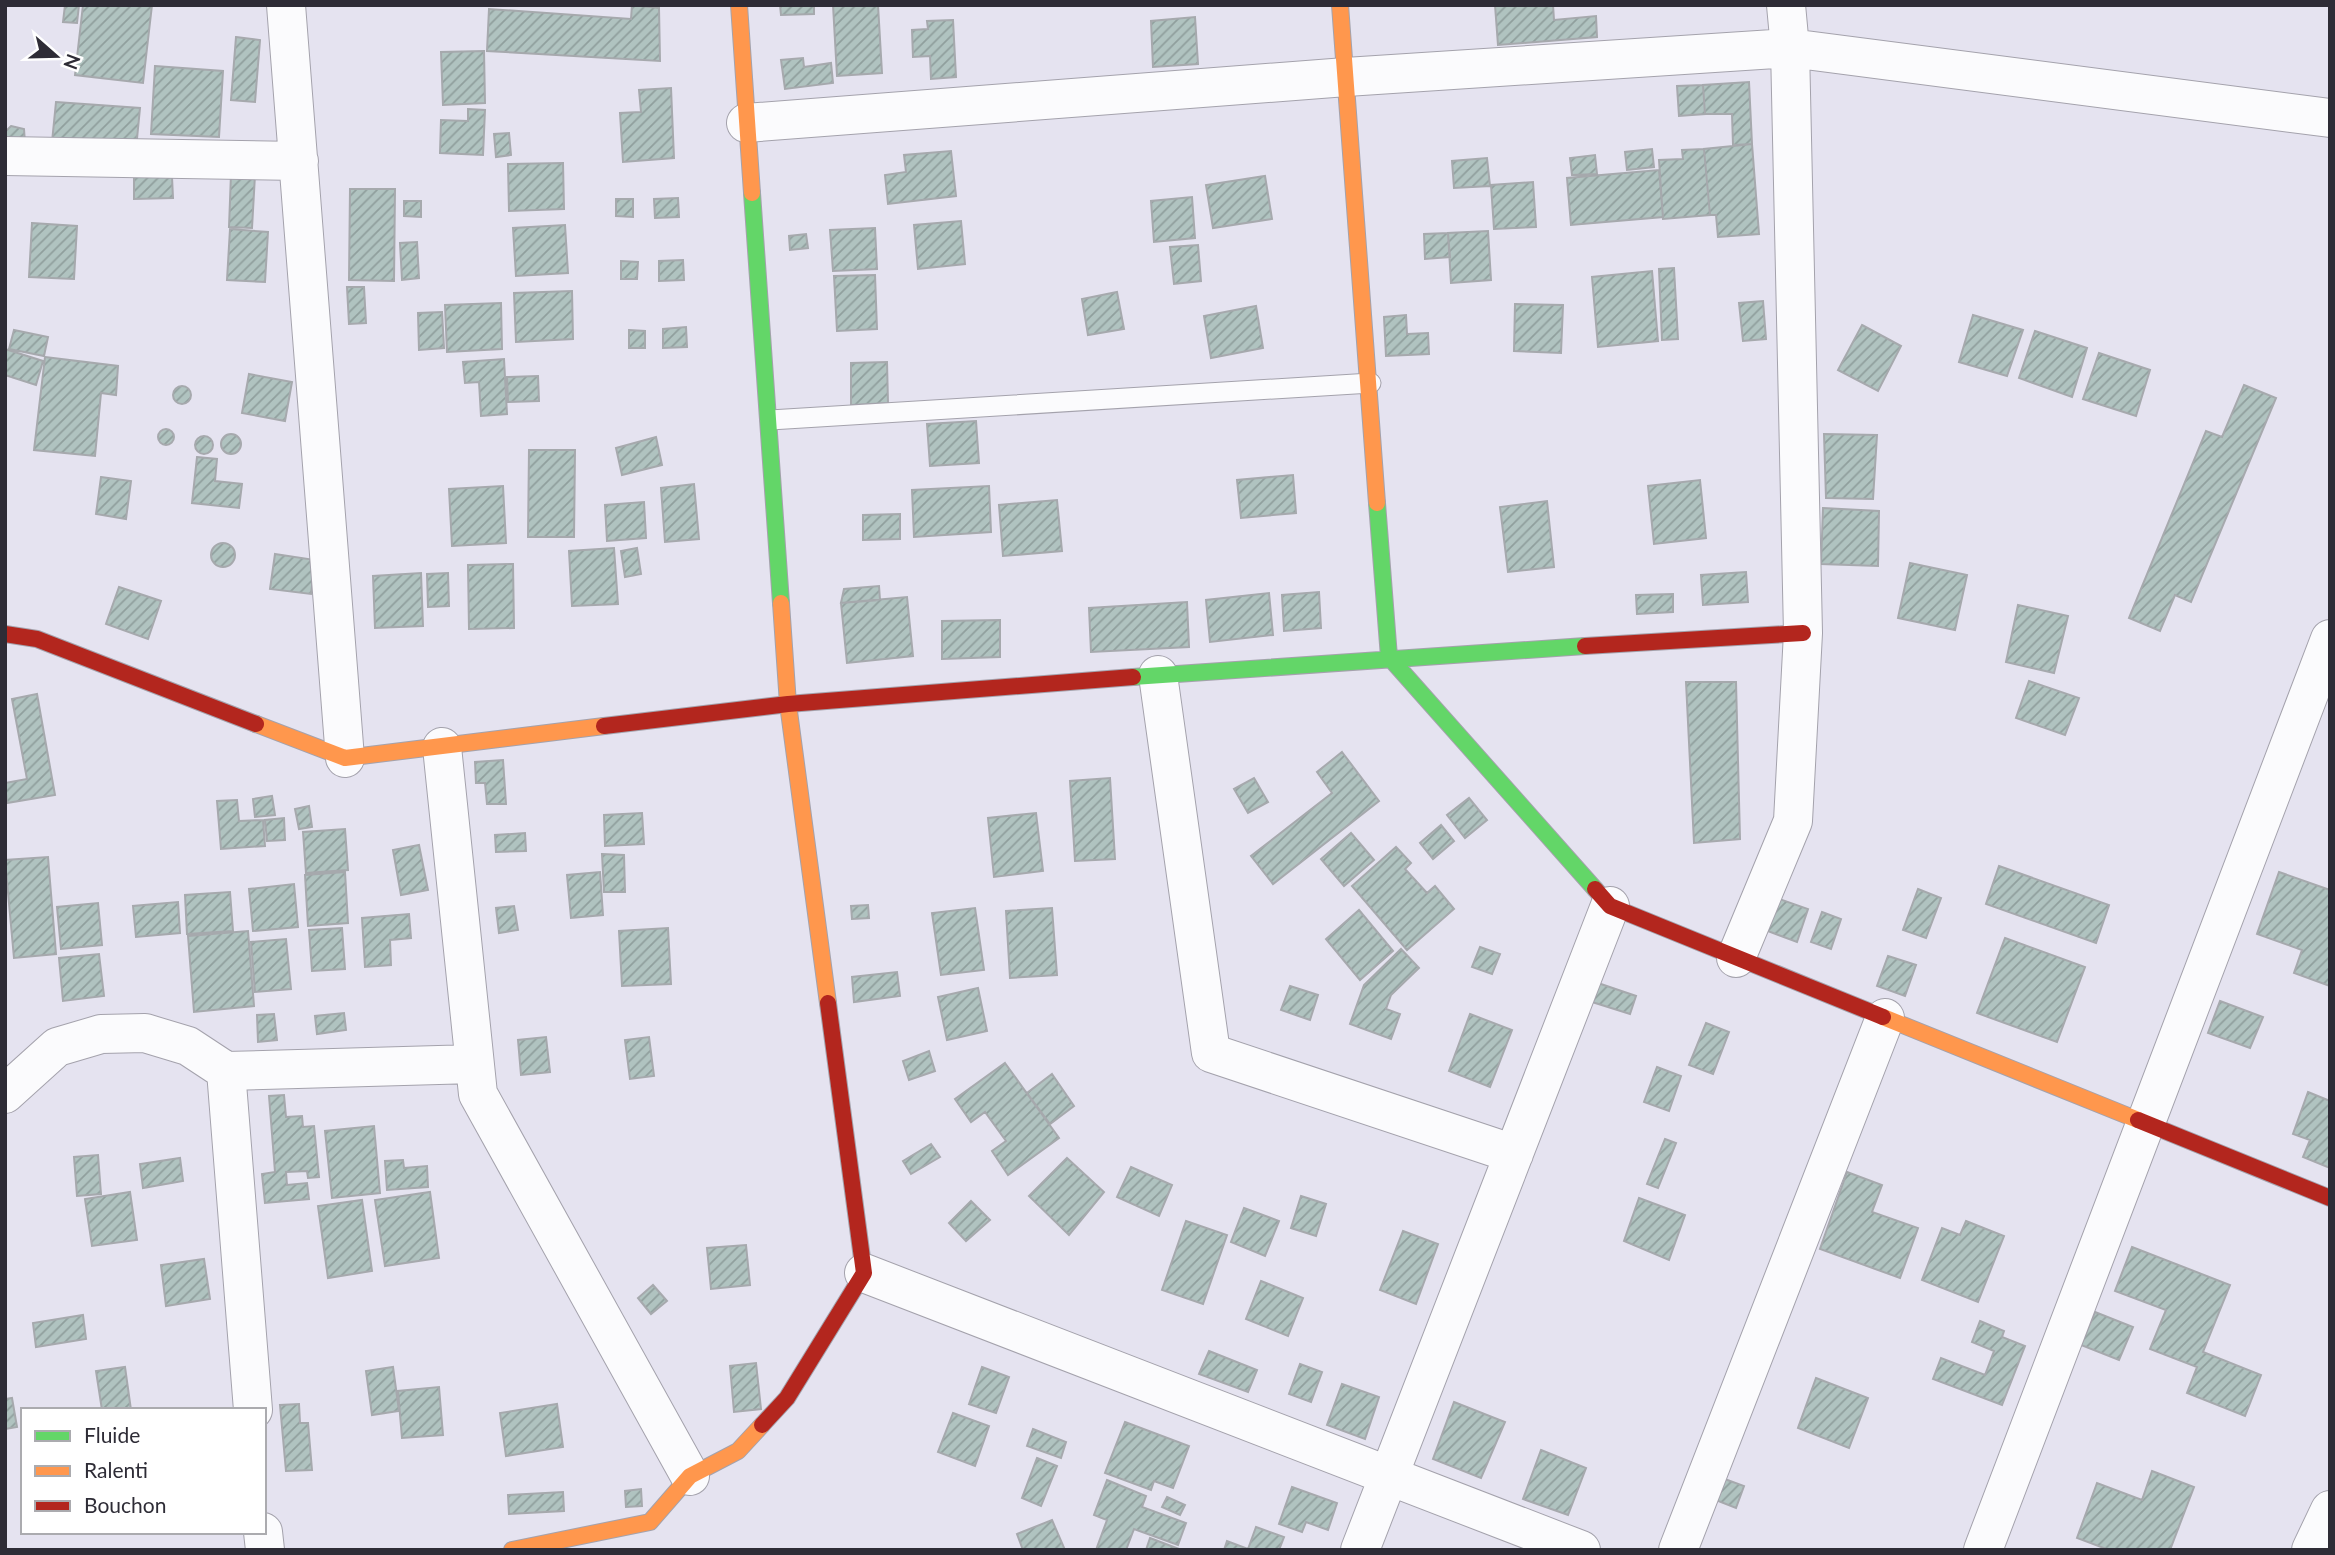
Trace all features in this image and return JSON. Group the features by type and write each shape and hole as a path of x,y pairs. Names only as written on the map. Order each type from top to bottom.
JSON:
{"street":[{"path":"286,5 345,758"},
{"path":"512,1550 650,1522 690,1476 738,1451 788,1398 864,1273 788,704 739,5"},
{"path":"1340,5 1371,383 1389,657 1610,906 2330,1198"},
{"path":"1736,958 1793,821 1803,633 1790,48 1786,5"},
{"path":"746,123 1346,77 1790,48 2330,118"},
{"path":"5,156 299,162"},
{"path":"5,634 37,639 345,758 788,704 1389,657 1803,633"},
{"path":"1983,1550 2330,639"},
{"path":"1158,675 1211,1054 1514,1154"},
{"path":"442,747 478,1094 690,1476"},
{"path":"1360,1550 1610,906"},
{"path":"1678,1550 1885,1018"},
{"path":"5,1094 57,1046 101,1034 145,1033 156,1036 188,1046 226,1071 474,1064"},
{"path":"226,1071 253,1408"},
{"path":"864,1273 1581,1550"},
{"path":"2311,1550 2330,1510"}],"lane":[{"path":"770,420 1371,383"}],"building":[{"path":"65,5 79,5 77,23 63,22"},
{"path":"83,5 152,5 143,83 75,75"},
{"path":"632,5 659,8 660,61 487,51 489,9 631,19"},
{"path":"780,5 814,5 814,14 781,15"},
{"path":"833,5 878,5 882,73 837,76"},
{"path":"1495,5 1553,5 1554,20 1596,16 1597,37 1498,45"},
{"path":"1195,17 1198,64 1153,67 1151,21"},
{"path":"953,20 956,77 931,79 930,56 913,57 912,30 928,29 927,21"},
{"path":"236,37 260,40 255,102 231,100"},
{"path":"484,51 485,103 443,105 441,52"},
{"path":"803,58 804,67 831,63 833,83 785,89 781,60"},
{"path":"155,66 223,71 219,137 151,134"},
{"path":"1749,82 1752,144 1733,145 1732,114 1705,114 1703,85"},
{"path":"1703,85 1705,114 1679,116 1677,86"},
{"path":"671,88 674,158 623,162 620,113 641,112 639,90"},
{"path":"56,102 140,108 136,149 52,142"},
{"path":"468,109 485,110 483,155 440,153 441,120 468,121"},
{"path":"11,126 24,129 25,143 5,140 6,131"},
{"path":"509,133 511,155 496,157 494,134"},
{"path":"1752,144 1759,234 1718,237 1716,215 1710,215 1704,149"},
{"path":"1652,149 1654,167 1627,170 1625,152"},
{"path":"1704,149 1710,215 1663,219 1659,160 1683,159 1682,150"},
{"path":"951,151 956,196 888,204 885,175 906,172 904,155"},
{"path":"1595,155 1597,174 1572,175 1570,158"},
{"path":"1487,158 1490,186 1454,188 1452,161"},
{"path":"563,163 564,209 509,211 508,164"},
{"path":"1659,170 1663,217 1571,225 1567,178"},
{"path":"231,174 255,175 252,228 229,227"},
{"path":"1265,176 1272,219 1213,228 1206,185"},
{"path":"134,177 172,177 173,198 134,199"},
{"path":"1533,182 1536,227 1494,229 1491,185"},
{"path":"350,189 395,189 394,281 349,280"},
{"path":"1192,197 1195,238 1154,242 1151,201"},
{"path":"678,198 679,217 655,218 654,199"},
{"path":"616,199 633,199 633,217 616,216"},
{"path":"404,201 421,201 421,217 404,216"},
{"path":"961,221 965,264 918,269 914,225"},
{"path":"32,223 77,226 74,279 29,277"},
{"path":"565,225 568,273 516,276 513,228"},
{"path":"875,228 877,269 833,271 830,230"},
{"path":"230,229 268,232 265,282 227,280"},
{"path":"1488,231 1491,280 1451,283 1448,233"},
{"path":"1448,233 1450,257 1425,259 1424,234"},
{"path":"806,234 808,248 790,250 789,236"},
{"path":"417,242 419,278 402,280 400,243"},
{"path":"1198,245 1201,281 1174,284 1170,247"},
{"path":"683,260 684,280 659,281 659,261"},
{"path":"621,261 638,262 637,279 621,279"},
{"path":"1674,268 1678,339 1662,340 1659,269"},
{"path":"1652,271 1658,341 1598,347 1592,277"},
{"path":"875,275 877,329 837,331 834,276"},
{"path":"347,287 364,287 366,323 349,324"},
{"path":"572,291 573,339 516,342 514,293"},
{"path":"1117,292 1124,329 1088,335 1082,299"},
{"path":"1763,301 1766,339 1743,341 1739,303"},
{"path":"501,303 502,349 447,352 445,305"},
{"path":"1515,304 1563,305 1561,353 1514,351"},
{"path":"1256,306 1263,348 1211,358 1204,316"},
{"path":"442,312 444,348 419,350 418,313"},
{"path":"1406,315 1407,334 1428,333 1429,354 1386,356 1384,317"},
{"path":"1973,315 2023,330 2007,376 1959,362"},
{"path":"1862,325 1901,346 1878,391 1838,370"},
{"path":"686,327 687,347 663,348 663,329"},
{"path":"14,330 48,337 44,356 9,349"},
{"path":"629,330 645,331 645,348 629,348"},
{"path":"2035,331 2087,348 2072,397 2019,378"},
{"path":"5,349 43,361 36,385 5,375"},
{"path":"2099,353 2150,370 2136,416 2083,399"},
{"path":"45,357 118,366 116,395 101,393 95,456 34,450"},
{"path":"504,359 507,414 481,416 479,382 465,383 463,362"},
{"path":"887,362 888,403 851,405 851,363"},
{"path":"249,374 292,382 285,421 242,413"},
{"path":"538,376 539,401 508,402 507,377"},
{"path":"2244,385 2276,398 2191,602 2175,595 2160,631 2129,618 2206,431 2222,437"},
{"path":"182,386 188,389 191,395 188,401 182,404 176,401 173,395 176,389"},
{"path":"976,421 979,463 930,466 927,424"},
{"path":"166,429 174,437 166,445 158,437"},
{"path":"231,434 238,437 241,444 238,451 231,454 224,451 221,444 224,437"},
{"path":"1824,434 1877,435 1873,499 1826,498"},
{"path":"200,436 208,436 213,445 211,452 200,454 195,449 195,441"},
{"path":"656,437 662,465 622,475 616,448"},
{"path":"529,450 575,450 574,537 528,537"},
{"path":"197,457 217,459 215,481 242,484 239,508 192,503"},
{"path":"1293,475 1296,513 1241,518 1237,480"},
{"path":"101,477 131,481 126,519 96,514"},
{"path":"1700,480 1706,538 1654,544 1648,486"},
{"path":"694,484 699,539 665,542 661,488"},
{"path":"503,486 506,543 452,546 449,489"},
{"path":"989,486 991,532 914,537 912,490"},
{"path":"1057,500 1062,551 1003,556 999,505"},
{"path":"1547,501 1554,567 1508,572 1500,507"},
{"path":"644,502 646,538 607,541 605,505"},
{"path":"1823,508 1879,511 1878,566 1821,564"},
{"path":"900,514 900,539 863,540 863,515"},
{"path":"223,543 234,550 235,555 228,566 223,567 212,560 211,555 218,544"},
{"path":"614,548 618,604 572,606 569,551"},
{"path":"637,548 641,574 625,577 621,551"},
{"path":"275,554 315,560 311,594 270,589"},
{"path":"1910,563 1967,575 1955,630 1898,618"},
{"path":"513,564 514,628 469,629 468,565"},
{"path":"1746,572 1748,602 1703,605 1701,575"},
{"path":"421,573 423,626 375,628 373,576"},
{"path":"448,573 449,606 428,607 427,574"},
{"path":"879,586 880,600 841,603 844,589"},
{"path":"119,587 161,601 148,639 106,624"},
{"path":"1319,592 1321,628 1284,631 1282,595"},
{"path":"1269,593 1273,635 1210,642 1206,600"},
{"path":"1673,594 1673,612 1637,614 1636,595"},
{"path":"907,597 913,656 847,663 841,603"},
{"path":"1187,602 1189,647 1091,652 1089,608"},
{"path":"2018,605 2068,616 2054,673 2006,662"},
{"path":"1000,620 1000,657 942,659 942,621"},
{"path":"2029,681 2079,698 2065,735 2016,718"},
{"path":"1686,682 1736,682 1740,839 1694,843"},
{"path":"37,694 55,795 7,803 5,783 27,779 12,699"},
{"path":"1342,752 1379,801 1273,884 1251,856 1332,793 1317,772"},
{"path":"503,760 506,804 487,804 485,783 476,783 475,762"},
{"path":"1110,778 1115,859 1075,861 1070,781"},
{"path":"1254,778 1268,802 1248,813 1234,789"},
{"path":"272,796 275,815 255,817 253,799"},
{"path":"1469,798 1487,820 1465,838 1447,815"},
{"path":"237,800 239,821 263,820 265,846 221,849 217,801"},
{"path":"309,806 312,827 299,829 295,809"},
{"path":"642,813 644,844 605,846 604,815"},
{"path":"1036,813 1043,871 994,877 988,818"},
{"path":"284,818 285,840 267,841 265,820"},
{"path":"1441,825 1454,841 1433,859 1420,843"},
{"path":"345,829 348,870 306,873 303,832"},
{"path":"525,833 526,851 496,852 495,835"},
{"path":"1351,833 1374,860 1344,886 1321,859"},
{"path":"419,845 428,890 401,895 393,850"},
{"path":"1396,847 1411,863 1405,869 1427,893 1435,886 1454,909 1407,950 1352,886"},
{"path":"602,854 624,855 625,892 604,892"},
{"path":"48,857 56,954 14,958 5,860"},
{"path":"1999,866 2109,905 2096,943 1986,904"},
{"path":"345,872 348,923 308,926 305,875"},
{"path":"600,872 603,915 571,918 567,875"},
{"path":"2279,872 2330,890 2330,986 2294,973 2302,950 2257,934"},
{"path":"294,884 298,927 253,931 249,889"},
{"path":"1918,889 1941,898 1926,938 1903,930"},
{"path":"230,892 233,931 187,934 185,895"},
{"path":"1768,895 1808,909 1797,942 1757,927"},
{"path":"178,902 180,933 136,937 133,906"},
{"path":"98,903 102,945 61,949 57,907"},
{"path":"868,905 869,918 852,919 851,906"},
{"path":"514,906 518,930 499,933 496,908"},
{"path":"975,908 984,970 941,975 932,913"},
{"path":"1052,908 1057,975 1010,978 1006,911"},
{"path":"1359,910 1393,951 1360,980 1326,939"},
{"path":"1822,912 1841,919 1831,949 1811,942"},
{"path":"409,914 411,938 390,940 391,965 365,967 362,918"},
{"path":"342,928 345,969 312,971 309,930"},
{"path":"668,928 671,984 622,986 619,931"},
{"path":"248,931 254,1006 194,1012 188,936"},
{"path":"2005,938 2085,967 2057,1042 1977,1013"},
{"path":"286,939 291,989 255,992 251,942"},
{"path":"1480,947 1500,954 1492,974 1472,967"},
{"path":"1401,949 1419,968 1391,995 1386,1009 1400,1014 1391,1039 1350,1024 1364,985"},
{"path":"99,954 104,996 63,1001 59,958"},
{"path":"1888,956 1916,965 1905,996 1877,986"},
{"path":"897,972 900,996 854,1002 852,977"},
{"path":"1595,982 1636,996 1630,1014 1589,1001"},
{"path":"1290,986 1318,995 1310,1020 1281,1010"},
{"path":"978,988 987,1031 947,1040 938,997"},
{"path":"2220,1001 2263,1017 2250,1048 2208,1033"},
{"path":"344,1013 346,1030 317,1034 315,1016"},
{"path":"274,1014 277,1040 258,1042 257,1015"},
{"path":"1470,1014 1512,1030 1490,1087 1449,1071"},
{"path":"1706,1023 1729,1032 1713,1074 1689,1065"},
{"path":"546,1037 550,1072 521,1075 518,1040"},
{"path":"649,1037 654,1076 630,1079 625,1040"},
{"path":"929,1051 935,1071 909,1080 903,1061"},
{"path":"1005,1063 1059,1138 1008,1175 992,1151 1006,1141 985,1112 971,1122 955,1099"},
{"path":"1657,1067 1681,1076 1669,1111 1644,1102"},
{"path":"1052,1074 1074,1106 1050,1124 1027,1093"},
{"path":"2308,1092 2330,1101 2330,1168 2303,1157 2310,1140 2293,1134"},
{"path":"284,1095 286,1117 302,1116 303,1127 314,1126 319,1177 308,1178 307,1171 286,1172 287,1185 307,1183 309,1199 265,1203 262,1174 275,1172 269,1096"},
{"path":"374,1126 380,1193 332,1198 325,1131"},
{"path":"1665,1139 1676,1143 1658,1188 1647,1184"},
{"path":"931,1144 940,1157 911,1174 903,1161"},
{"path":"98,1155 101,1194 77,1196 74,1157"},
{"path":"180,1158 183,1181 143,1188 140,1164"},
{"path":"1067,1158 1104,1192 1069,1235 1029,1196"},
{"path":"403,1160 404,1168 427,1166 428,1187 387,1190 385,1161"},
{"path":"1131,1167 1172,1185 1159,1216 1117,1197"},
{"path":"1847,1172 1882,1185 1872,1212 1918,1228 1900,1278 1820,1249"},
{"path":"130,1192 137,1240 92,1246 85,1199"},
{"path":"430,1192 439,1258 385,1266 375,1200"},
{"path":"1301,1196 1326,1204 1316,1236 1291,1228"},
{"path":"1639,1198 1685,1215 1669,1260 1624,1241"},
{"path":"362,1200 372,1271 328,1278 318,1206"},
{"path":"971,1201 990,1220 966,1241 949,1223"},
{"path":"1244,1208 1279,1221 1265,1256 1231,1242"},
{"path":"1186,1221 1227,1235 1203,1304 1162,1290"},
{"path":"1966,1221 2004,1236 1978,1302 1922,1280 1942,1228 1960,1235"},
{"path":"1403,1231 1438,1244 1416,1304 1380,1290"},
{"path":"746,1245 750,1285 711,1289 707,1248"},
{"path":"2132,1247 2230,1285 2203,1352 2261,1375 2245,1416 2187,1393 2197,1367 2150,1349 2166,1310 2115,1291"},
{"path":"204,1259 210,1299 166,1306 161,1265"},
{"path":"1261,1281 1303,1298 1288,1336 1246,1319"},
{"path":"653,1285 667,1301 651,1314 638,1298"},
{"path":"2095,1312 2133,1327 2119,1360 2081,1345"},
{"path":"83,1315 86,1339 36,1347 33,1323"},
{"path":"1980,1321 2004,1331 2002,1337 2025,1346 2002,1405 1933,1379 1941,1358 1985,1375 1994,1351 1972,1342"},
{"path":"1209,1351 1257,1370 1248,1392 1199,1374"},
{"path":"756,1363 761,1409 734,1412 730,1366"},
{"path":"1300,1364 1322,1372 1311,1402 1289,1394"},
{"path":"125,1367 131,1408 102,1408 96,1371"},
{"path":"393,1367 399,1411 372,1415 366,1371"},
{"path":"982,1367 1009,1377 996,1413 969,1404"},
{"path":"1816,1378 1868,1398 1849,1448 1798,1428"},
{"path":"1342,1384 1379,1397 1365,1439 1327,1425"},
{"path":"439,1387 443,1435 402,1438 398,1391"},
{"path":"12,1398 17,1427 5,1429 5,1399"},
{"path":"1454,1402 1505,1422 1481,1478 1433,1459"},
{"path":"299,1404 300,1423 308,1423 312,1470 286,1471 280,1405"},
{"path":"557,1404 563,1447 506,1456 500,1413"},
{"path":"953,1413 989,1426 975,1466 938,1452"},
{"path":"1125,1422 1189,1446 1173,1488 1154,1481 1151,1490 1105,1473"},
{"path":"1033,1429 1066,1442 1061,1458 1027,1446"},
{"path":"1541,1450 1586,1468 1568,1515 1523,1499"},
{"path":"1037,1458 1057,1466 1041,1506 1022,1498"},
{"path":"2152,1471 2194,1487 2170,1550 2109,1550 2077,1538 2097,1483 2142,1500"},
{"path":"1722,1478 1744,1486 1736,1508 1713,1499"},
{"path":"1107,1480 1146,1496 1142,1507 1186,1523 1178,1545 1134,1529 1126,1550 1096,1550 1107,1520 1094,1515"},
{"path":"1292,1487 1337,1503 1328,1530 1306,1522 1302,1532 1279,1524"},
{"path":"641,1489 642,1506 626,1507 625,1491"},
{"path":"563,1492 564,1511 509,1514 508,1495"},
{"path":"1167,1497 1185,1505 1180,1515 1162,1507"},
{"path":"1052,1520 1065,1550 1023,1550 1017,1534"},
{"path":"1256,1527 1284,1537 1279,1550 1224,1550 1227,1541 1248,1549"},
{"path":"1150,1538 1179,1549 1179,1550 1146,1550"}],"traffic: fast":[{"path":"752,193 781,603"},
{"path":"1377,503 1389,657 1595,889"},
{"path":"1133,677 1585,646"}],"traffic: slow":[{"path":"739,5 752,193"},
{"path":"1340,5 1377,503"},
{"path":"781,603 788,704 828,1003"},
{"path":"256,724 345,758 604,726"},
{"path":"1883,1017 2138,1120"},
{"path":"512,1550 650,1522 690,1476 738,1451 762,1425"}],"traffic: jam":[{"path":"1585,646 1803,633"},
{"path":"5,634 37,639 256,724"},
{"path":"604,726 788,704 1133,677"},
{"path":"1595,889 1610,906 1883,1017"},
{"path":"762,1425 787,1398 864,1273 828,1003"},
{"path":"2138,1120 2330,1198"}]}
